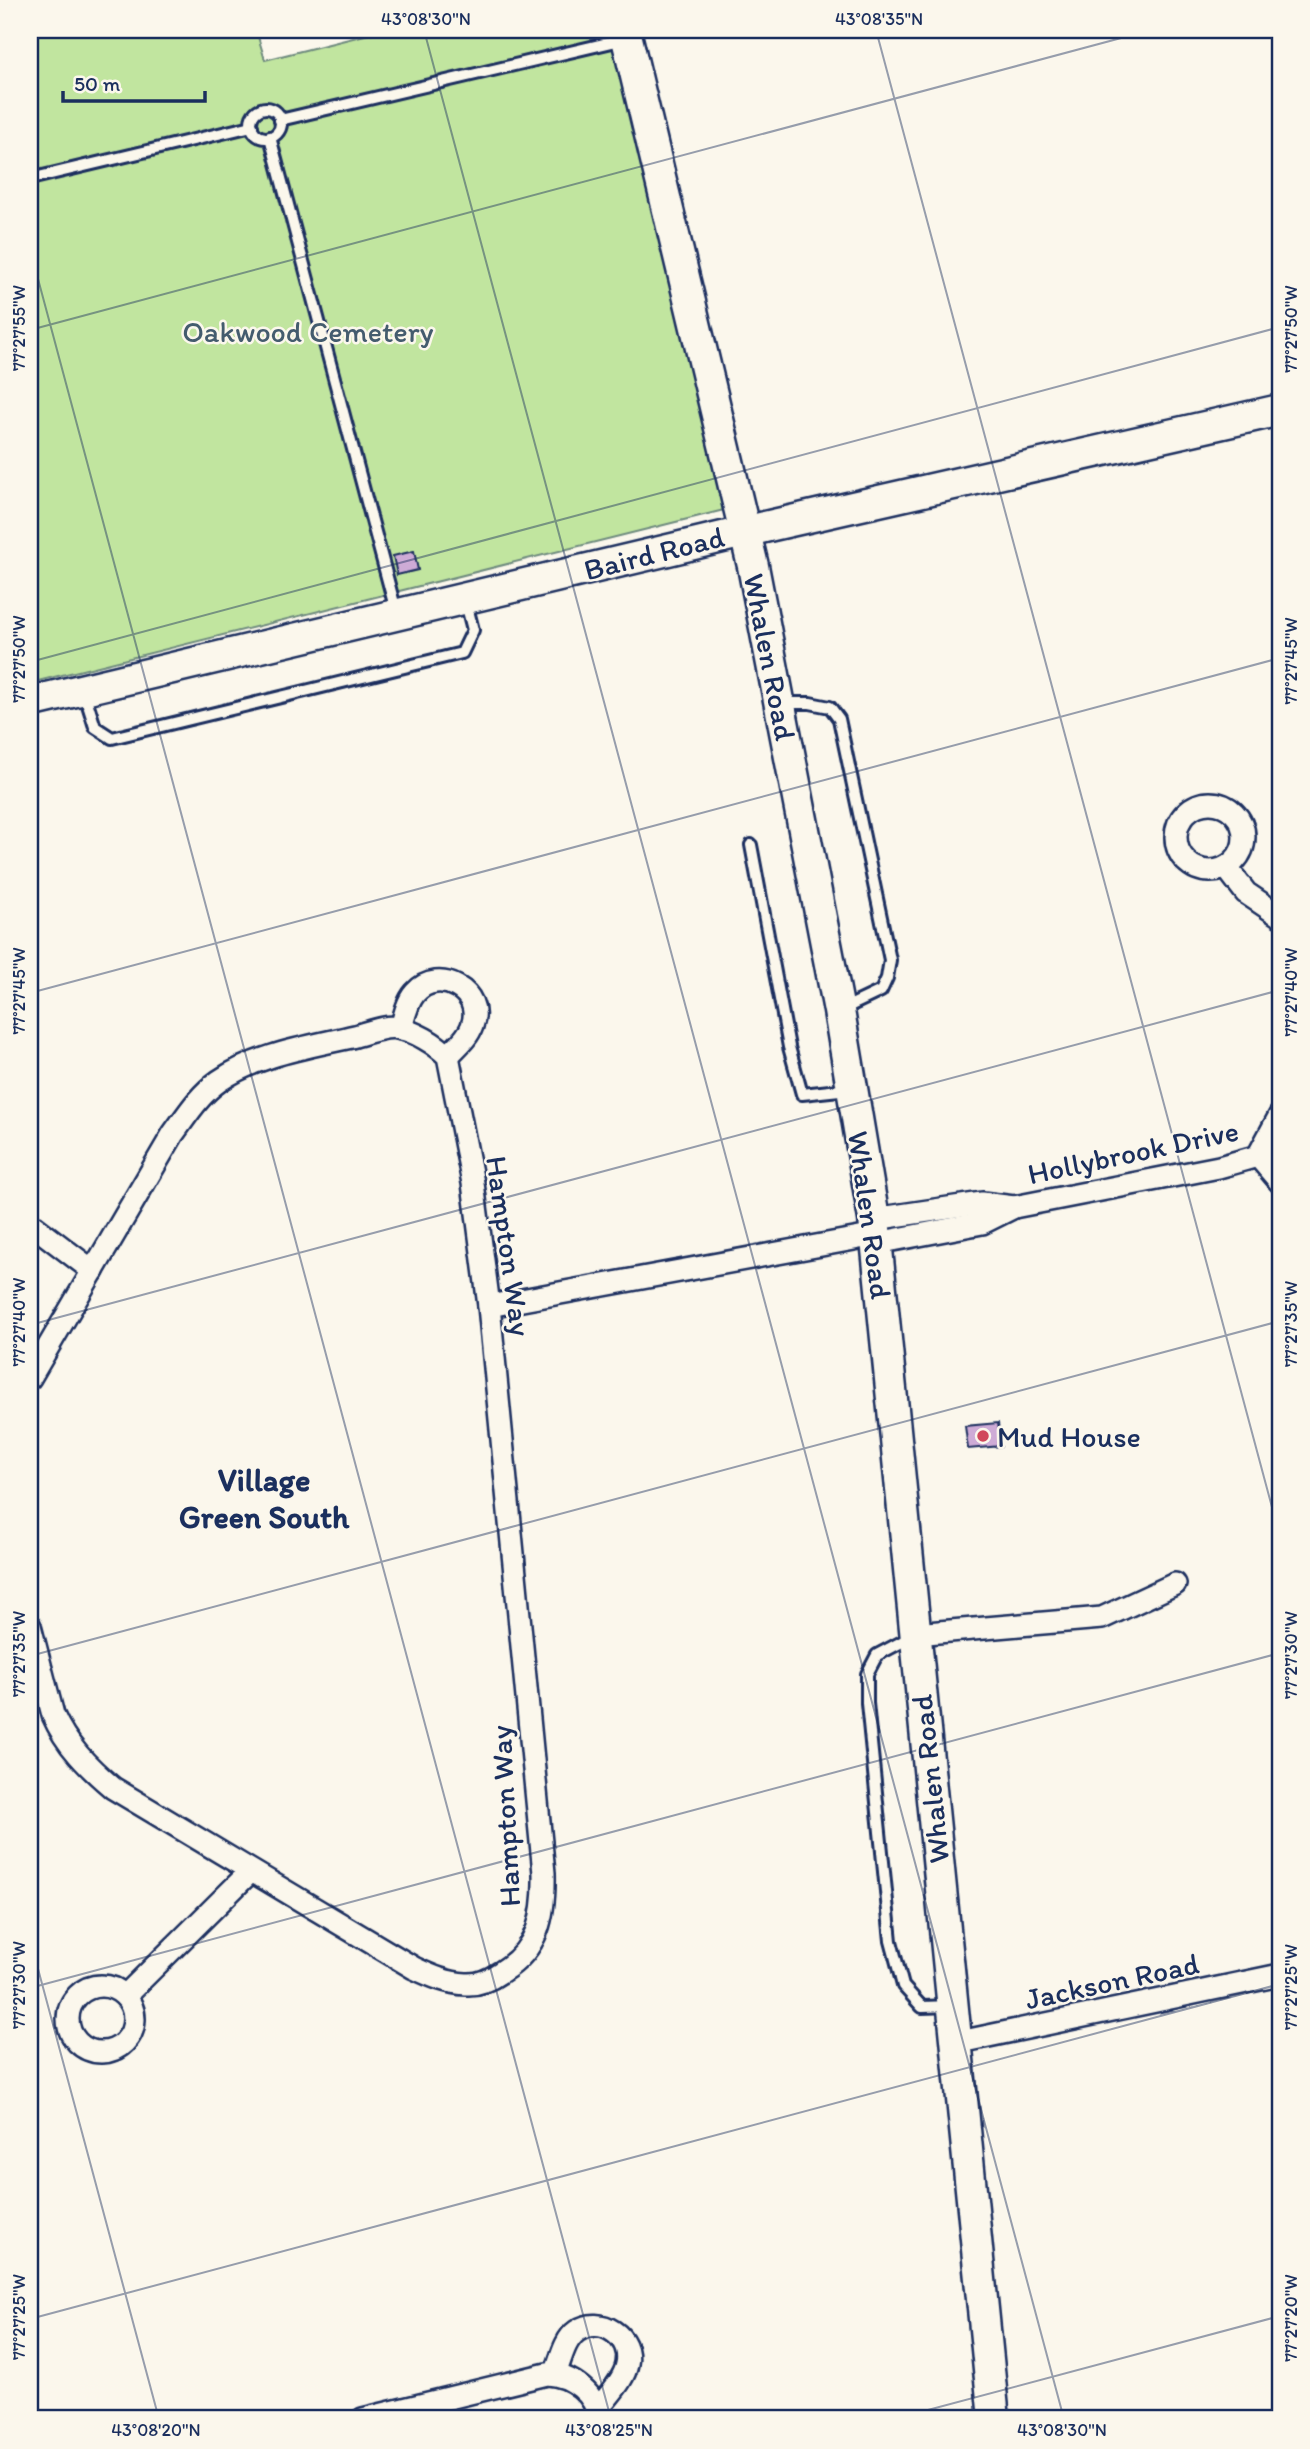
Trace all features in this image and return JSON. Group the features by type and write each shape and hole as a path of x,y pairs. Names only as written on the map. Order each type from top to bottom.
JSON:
{"street":[{"name":"Whalen Road","path":"626,34 745,531 839,1010 875,1232 994,2419"},
{"name":"Baird Road","path":"30,702 745,531 1280,410"},
{"path":"1226,867 1246,893 1280,916"},
{"path":"30,1378 173,1134 196,1102 216,1083 238,1069 266,1058 386,1028 401,1029 441,1049 448,1056 472,1026 472,1005 461,988 442,981 422,986 409,1002 401,1029"},
{"name":"Hampton Way","path":"30,1626 53,1715 71,1747 113,1788 414,1968 449,1982 469,1985 492,1978 512,1966 527,1951 537,1931 545,1902 544,1873 489,1307 473,1183 448,1056"},
{"name":"Hollybrook Drive","path":"489,1307 875,1232 982,1203 1014,1208 1219,1167 1258,1156 1280,1115"},
{"path":"1258,1156 1280,1182"},
{"path":"30,1223 93,1271"},
{"path":"915,1634 1102,1618 1175,1584"},
{"path":"125,1996 250,1872"},
{"name":"Jackson Road","path":"955,2043 1280,1975"},
{"path":"555,2374 569,2339 576,2332 595,2325 614,2331 626,2347 627,2367 598,2415"},
{"path":"363,2419 547,2374 570,2379 593,2401 598,2415"}],"lane":[{"path":"280,120 626,34"},
{"path":"263,109 272,109 280,120 279,130 270,137 257,135 252,127 252,117 263,109"},
{"path":"30,179 252,127"},
{"path":"270,137 398,616"},
{"path":"83,689 95,727 112,738 462,653 473,630 466,599"},
{"path":"780,703 810,703 830,707 839,719 890,960 887,978 881,991 839,1010"},
{"path":"751,845 789,1047 802,1094 852,1089"},
{"path":"915,1634 877,1655 867,1674 891,1941 903,1986 922,2007 952,2006"}],"green space":[{"name":"Oakwood Cemetery","path":"30,30 256,30 265,60 385,30 609,30 724,510 30,683"}],"building":[{"path":"414,551 418,570 397,575 393,556"},
{"name":"Mud House","path":"998,1423 1001,1446 968,1449 965,1426"}],"place":[{"name":"Mud House","path":"983,1436"}],"district":[{"name":"Village Green South","path":"264,1498"}]}
